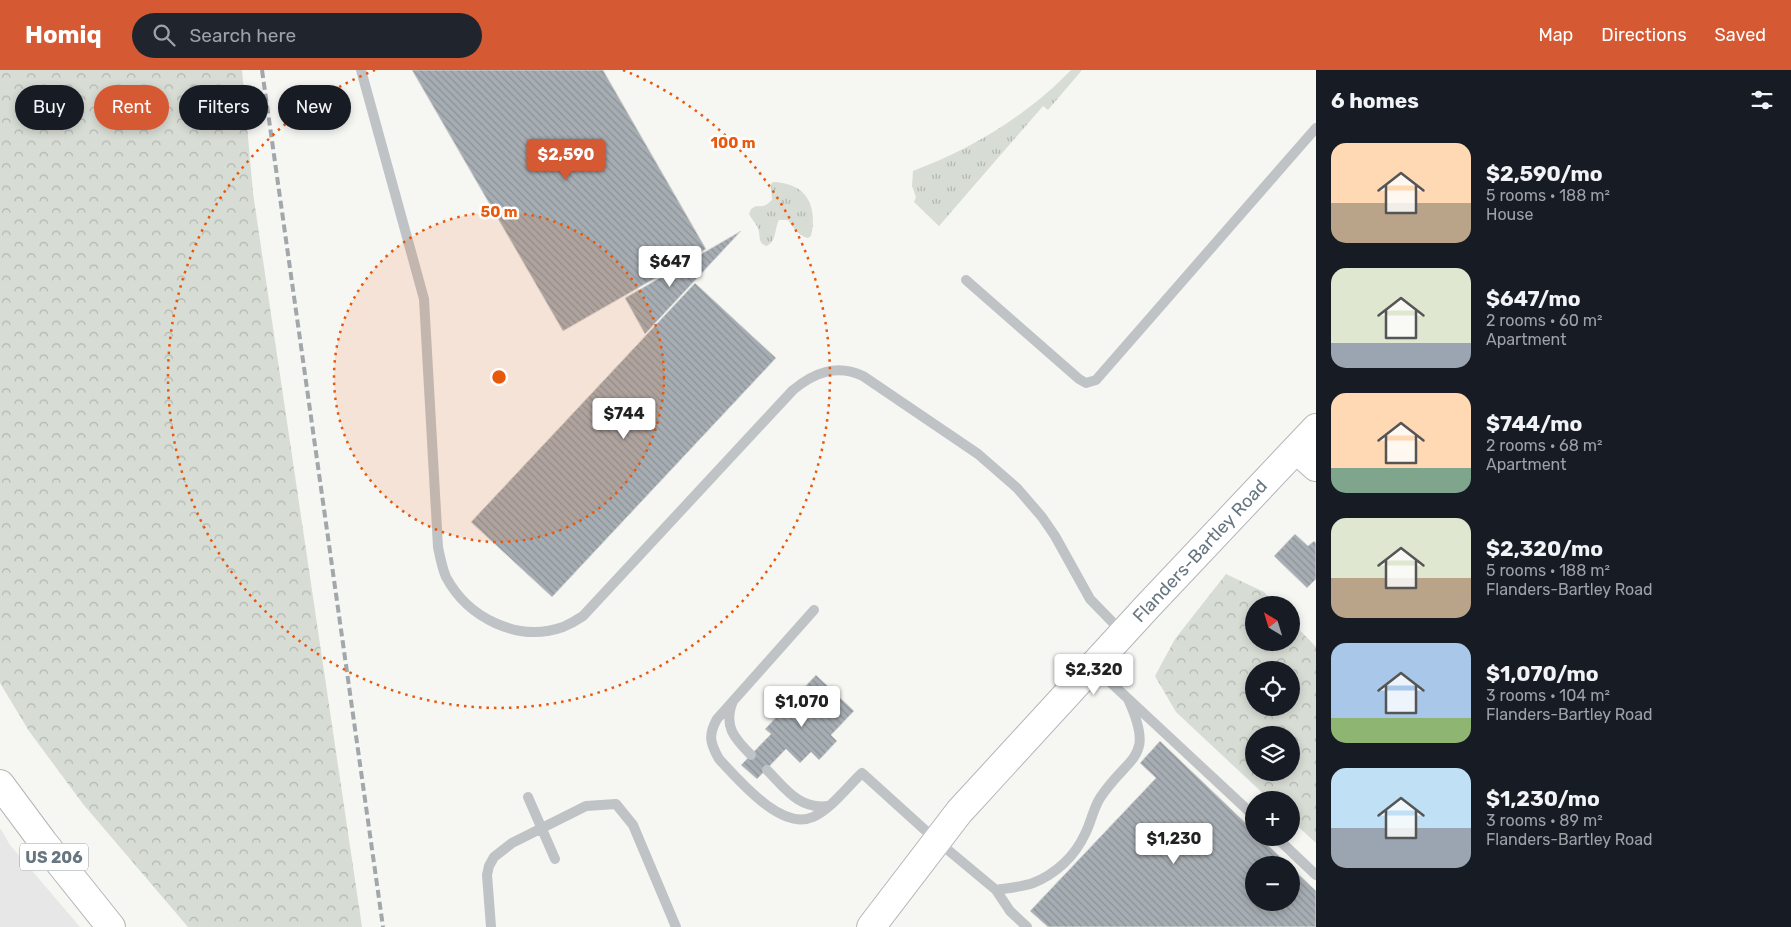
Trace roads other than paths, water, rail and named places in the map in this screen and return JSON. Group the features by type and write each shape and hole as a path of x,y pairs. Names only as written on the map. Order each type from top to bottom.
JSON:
{"main road":[{"name":"Flanders-Bartley Road","path":"871,927 959,812 1123,633 1316,428"},
{"path":"1296,449 1316,467"},
{"name":"US 206","path":"0,784 43,842 111,927"}],"lane":[{"path":"361,70 424,299 438,547 448,580 458,595 475,611 493,622 504,626 535,632 562,627 583,616 793,390 821,372 848,370 863,376 978,454 1005,476 1029,500 1042,517 1064,550 1090,599 1123,633"},
{"path":"966,280 1079,380 1086,383 1096,380 1316,128"},
{"path":"814,610 739,692 717,719 711,729 710,738 719,760 768,807 788,818 800,820 811,818 828,806 862,773 936,840 996,890 1010,911 1027,927"},
{"path":"1093,666 1245,808"},
{"path":"739,692 732,706 730,726 736,740 751,755"},
{"path":"996,890 1032,884 1045,877 1065,862 1081,842 1097,803 1133,758 1139,747 1138,725 1128,699"},
{"path":"767,770 798,801 816,808 828,806"},
{"path":"528,797 555,858"},
{"path":"491,927 487,876 494,856 502,849 586,806 616,804 633,825 676,927"},
{"path":"1285,846 1316,875"}],"railway":[{"path":"262,70 383,927"}]}
